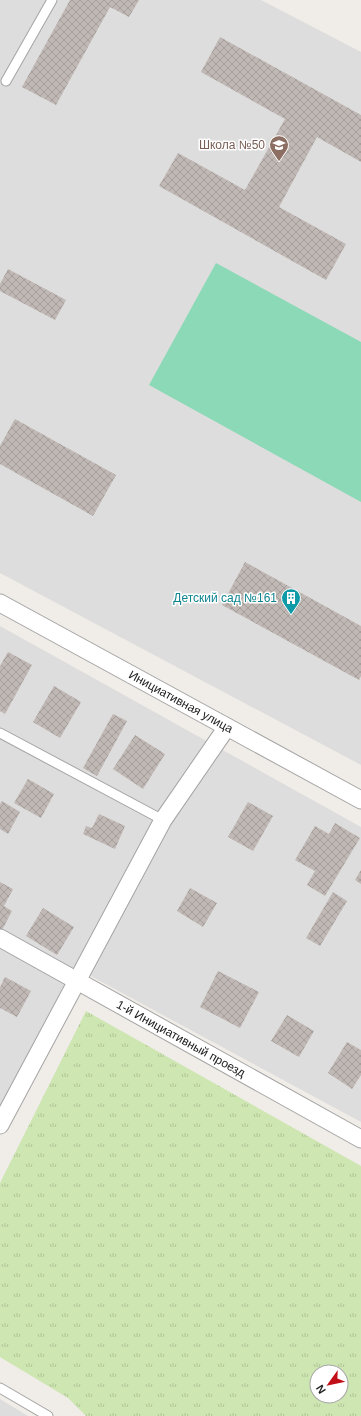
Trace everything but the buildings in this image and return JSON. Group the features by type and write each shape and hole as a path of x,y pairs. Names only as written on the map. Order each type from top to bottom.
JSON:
{"street":[{"name":"Инициативная улица","path":"0,603 361,800"},
{"path":"0,1125 163,820 226,727"},
{"name":"1-й Инициативный проезд","path":"0,938 361,1139"}],"lane":[{"path":"6,81 52,0"},
{"path":"0,733 163,820"},
{"path":"0,1388 48,1416"}],"shaded area":[{"path":"0,0 261,0 361,52 361,765 0,573"},
{"path":"0,626 361,827 361,1122 74,967 0,1109"},
{"path":"0,1399 28,1416 0,1416"}],"green space":[{"path":"216,263 361,342 361,502 149,385"},
{"path":"86,1011 361,1166 361,1416 86,1416 68,1398 0,1357 0,1183"}],"place":[{"name":"Школа №50","path":"279,162"},
{"name":"Детский сад №161","path":"291,615"}]}
